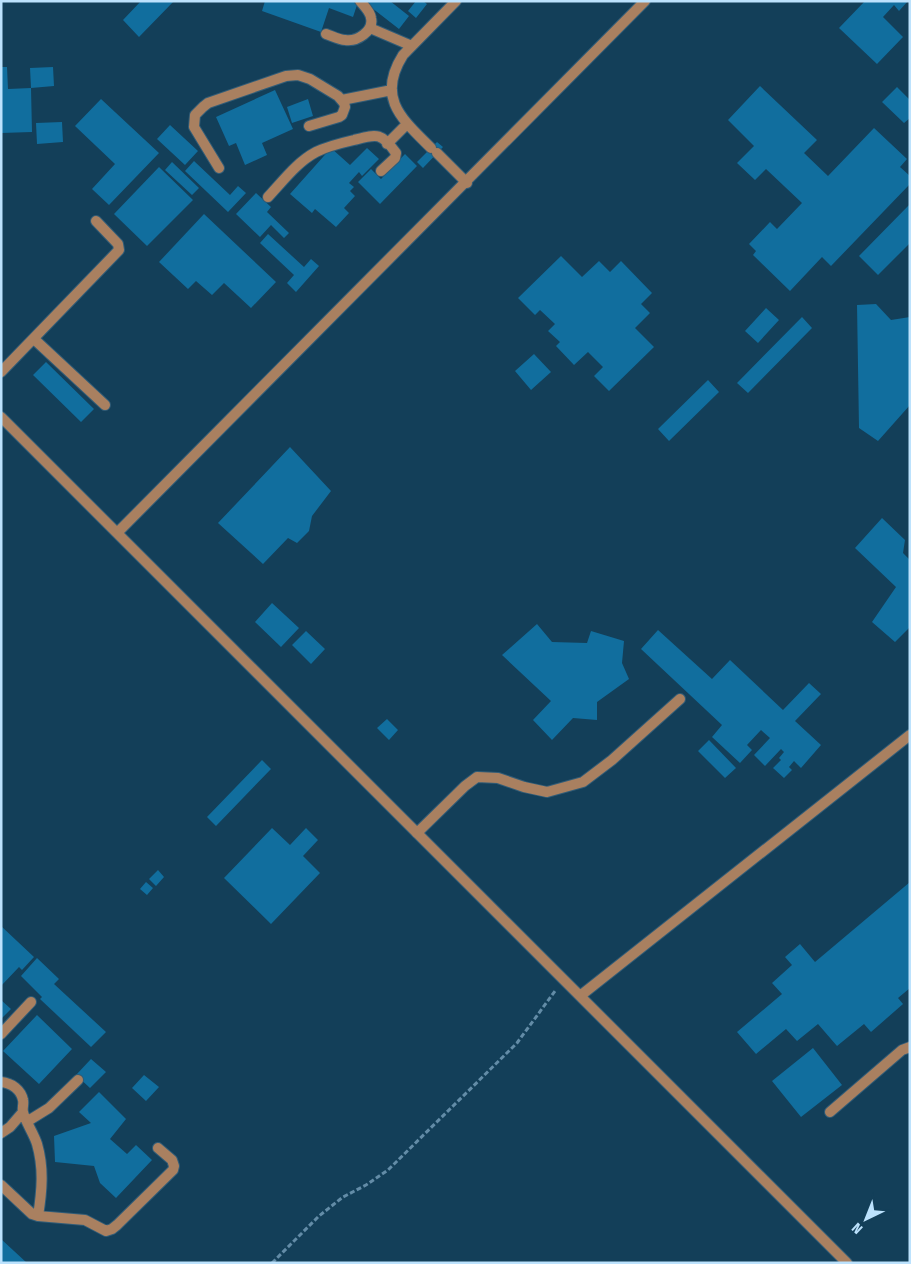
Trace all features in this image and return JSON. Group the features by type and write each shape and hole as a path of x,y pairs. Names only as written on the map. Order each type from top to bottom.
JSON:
{"street":[{"path":"326,34 345,41 353,40 366,34 370,28 371,17 360,1"},
{"path":"117,533 645,1"},
{"path":"450,3 403,55 396,66 392,78 392,90 399,114 466,183"},
{"path":"370,28 412,46"},
{"path":"219,168 194,126 195,115 203,106 292,75 310,79 328,89 342,100 345,108 342,115 309,126"},
{"path":"342,100 392,90"},
{"path":"387,144 408,124"},
{"path":"268,197 301,162 324,148 375,135 378,135 395,151 396,156 381,171"},
{"path":"1,372 119,250 118,244 96,221"},
{"path":"34,338 105,405"},
{"path":"1,417 847,1263"},
{"path":"417,833 465,786 477,777 498,778 524,787 547,792 582,782 612,760 680,698"},
{"path":"580,996 910,735"},
{"path":"1,1034 30,1002"},
{"path":"830,1112 902,1050 910,1047"},
{"path":"1,1133 25,1117 49,1108 78,1080"},
{"path":"1,1082 13,1086 20,1093 25,1117 37,1144 42,1168 42,1192 38,1216"},
{"path":"1,1185 27,1210 38,1216 84,1220 106,1231 112,1229 173,1170 172,1160 158,1148"}],"path":[{"path":"272,1263 325,1211 395,1164 517,1043 563,979"}],"building":[{"path":"141,1 174,1 139,37 123,20"},
{"path":"265,1 358,2 353,17 329,8 321,32 262,11"},
{"path":"363,1 390,1 409,16 399,29"},
{"path":"416,1 423,1 427,4 416,18 408,11"},
{"path":"865,1 908,1 899,11 894,5 883,17 903,37 877,64 839,28"},
{"path":"1,67 7,67 8,89 31,88 32,132 1,133"},
{"path":"53,67 54,86 31,88 30,68"},
{"path":"760,86 817,140 804,153 828,176 874,128 907,159 900,167 910,176 910,184 831,266 822,257 790,291 753,255 756,251 749,244 770,222 777,229 802,203 766,169 755,180 737,163 754,146 728,120"},
{"path":"897,87 910,100 910,118 904,123 882,102"},
{"path":"275,90 293,129 262,143 267,155 245,165 236,143 229,146 216,117"},
{"path":"101,99 159,153 109,205 92,189 115,164 75,126"},
{"path":"308,99 313,116 292,123 287,107"},
{"path":"62,122 63,142 37,144 36,123"},
{"path":"170,125 198,151 185,165 157,139"},
{"path":"437,142 443,147 423,168 417,162"},
{"path":"331,148 350,165 367,148 379,159 362,176 359,172 349,183 354,187 350,191 355,196 344,208 349,213 336,227 315,209 312,213 290,194"},
{"path":"405,154 417,166 380,204 358,182 371,169 381,179"},
{"path":"194,161 230,195 238,186 246,193 228,212 185,171"},
{"path":"172,162 199,188 192,195 165,170"},
{"path":"159,167 193,200 147,246 114,214"},
{"path":"256,193 271,207 267,212 289,233 284,238 271,225 260,237 236,214"},
{"path":"910,204 910,243 878,275 859,256"},
{"path":"204,214 276,282 251,308 224,283 212,295 196,281 188,289 159,262"},
{"path":"268,234 304,267 311,259 319,266 296,292 287,283 294,275 260,243"},
{"path":"561,256 582,277 599,261 610,272 621,261 652,293 641,304 650,313 635,328 654,347 609,391 594,376 603,367 588,352 574,365 556,346 560,342 548,331 555,324 540,310 535,315 518,298"},
{"path":"876,304 891,320 910,317 910,405 878,441 859,428 857,305"},
{"path":"766,308 779,320 758,343 745,331"},
{"path":"802,317 812,328 748,393 737,383"},
{"path":"534,354 551,372 531,390 515,371"},
{"path":"46,362 94,409 81,422 33,375"},
{"path":"708,380 719,392 669,441 658,429"},
{"path":"290,447 331,491 312,516 309,531 297,543 288,538 263,564 218,523"},
{"path":"882,518 905,540 903,553 910,560 910,627 895,642 872,622 896,587 855,548"},
{"path":"272,603 299,628 281,647 255,622"},
{"path":"537,624 552,642 587,643 591,631 624,641 622,663 629,679 597,702 597,720 573,718 552,740 533,720 551,701 502,655"},
{"path":"658,630 712,679 730,660 783,710 809,683 821,694 795,721 821,745 801,768 794,761 789,767 792,770 784,778 773,768 781,760 779,758 784,752 781,749 765,766 754,755 770,738 761,730 747,745 752,750 740,763 712,737 722,725 641,649"},
{"path":"306,631 325,649 311,664 292,645"},
{"path":"387,719 398,730 389,740 377,728"},
{"path":"709,740 736,768 725,778 698,751"},
{"path":"262,760 271,769 216,826 207,817"},
{"path":"272,828 290,845 306,828 318,840 303,856 320,873 271,924 224,878"},
{"path":"158,870 164,877 156,886 149,879"},
{"path":"146,882 153,888 147,895 140,889"},
{"path":"910,882 910,988 898,998 903,1004 871,1032 864,1024 837,1046 818,1024 797,1041 786,1029 756,1054 737,1032 782,994 772,983 792,965 785,957 800,944 815,962"},
{"path":"1,926 34,957 22,970 19,967 1,986"},
{"path":"37,958 59,979 54,984 106,1032 91,1047 40,999 42,997 21,976"},
{"path":"1,1000 11,1009 1,1019"},
{"path":"37,1015 72,1049 39,1084 3,1051"},
{"path":"813,1048 842,1085 801,1117 772,1081"},
{"path":"91,1059 106,1072 90,1088 76,1075"},
{"path":"144,1075 159,1087 146,1101 132,1088"},
{"path":"99,1092 126,1119 110,1139 127,1154 136,1145 152,1160 116,1198 100,1183 94,1166 55,1162 54,1136 91,1123 79,1112"},
{"path":"1,1239 27,1263 1,1263"}]}
